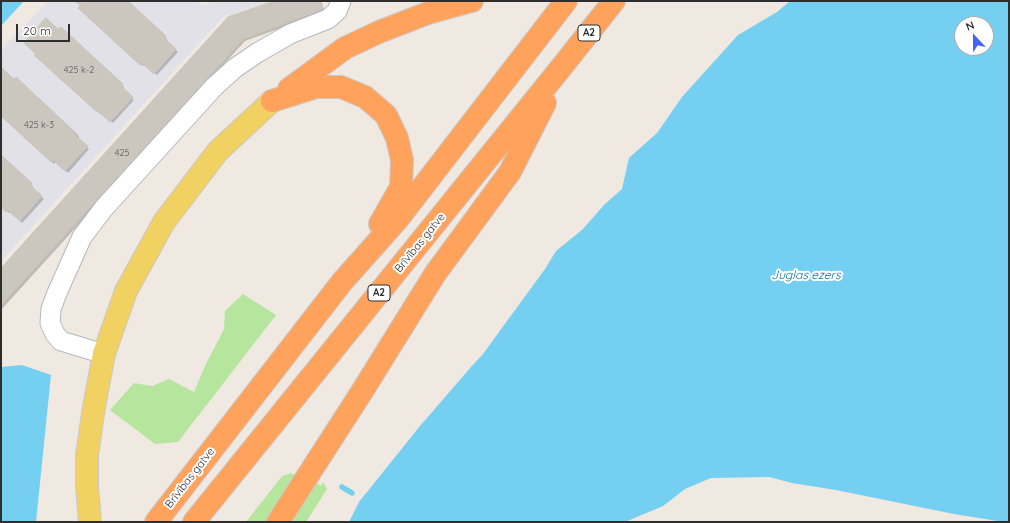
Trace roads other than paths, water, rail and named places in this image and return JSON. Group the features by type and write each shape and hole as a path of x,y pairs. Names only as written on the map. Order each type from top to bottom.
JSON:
{"highway":[{"path":"272,101 345,48 379,32 428,13 472,1"},
{"name":"Brīvības gatve","path":"156,522 342,282 398,219 566,1"},
{"name":"Brīvības gatve","path":"194,522 614,1"},
{"path":"278,522 363,390 435,274 510,172 564,64"},
{"path":"272,101 316,86 341,86 365,97 386,115 397,138 402,160 401,187 380,223 359,248 342,282"}],"main road":[{"path":"90,522 87,486 87,455 94,407 104,354 126,291 164,222 218,151 272,101"}],"lane":[{"path":"104,354 61,341 55,334 50,323 51,309 56,293 82,237 104,208 214,87 235,68 257,53 290,34 328,19 337,11 341,1"}],"water":[{"path":"1,1 24,1 1,26"},
{"name":"Juglas ezers","path":"790,1 1009,1 1009,522 954,514 836,490 792,483 769,477 711,478 685,489 663,506 625,522 349,522 359,502 420,426 483,354 545,269 556,251 583,229 604,205 622,189 629,158 657,133 682,97 738,35 777,12"},
{"path":"22,365 51,375 36,522 1,522 1,367"}],"waterway":[{"path":"342,487 352,493"}]}
